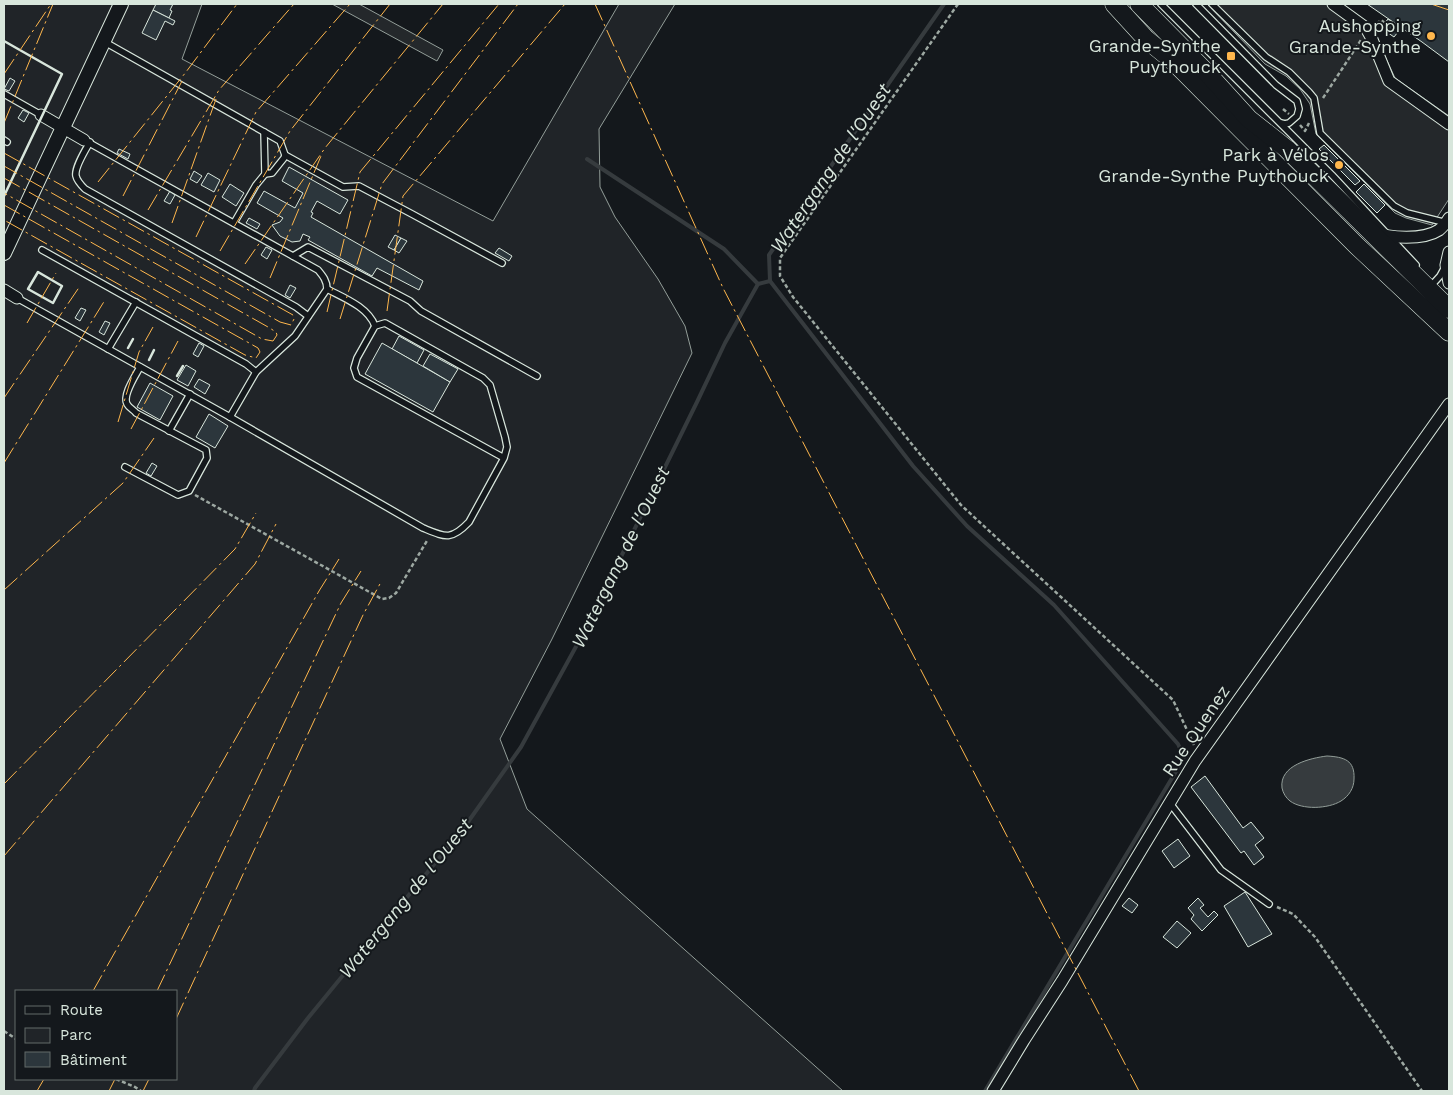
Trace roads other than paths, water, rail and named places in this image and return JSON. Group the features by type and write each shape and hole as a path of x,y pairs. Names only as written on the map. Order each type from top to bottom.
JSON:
{"main road":[{"path":"1133,8 1142,35 1183,71 1350,239 1449,332"},
{"path":"1133,8 1209,75 1249,119 1282,143 1368,228 1431,286 1449,309"}],"street":[{"path":"4,254 121,4"},
{"path":"1333,4 1362,24 1369,32 1389,81 1449,124"},
{"path":"42,115 87,141"},
{"path":"1368,228 1390,237 1426,235 1436,232 1448,222"},
{"path":"1431,286 1446,265 1449,252"},
{"path":"4,290 17,298"},
{"name":"Rue Quenez","path":"993,1091 1198,756 1449,404"}],"lane":[{"path":"1161,4 1332,175 1421,270"},
{"path":"1196,4 1276,85 1297,100 1300,109 1297,116 1289,123 1281,123"},
{"path":"1212,4 1266,57 1289,72 1309,92 1314,98 1320,133 1394,206 1407,213 1448,222"},
{"path":"1133,8 1136,24 1142,35"},
{"path":"103,41 280,141 285,155 343,187 359,186 502,264"},
{"path":"4,94 42,115"},
{"path":"234,223 256,185 265,174 264,132"},
{"path":"230,417 256,372 295,336 327,289 327,283 318,270 87,141 76,170 79,183 85,189 296,307 308,316"},
{"path":"265,174 272,173 285,155"},
{"path":"1332,175 1340,201"},
{"path":"293,256 308,247 410,301 421,311 537,376"},
{"path":"42,250 246,364 256,372"},
{"path":"1389,276 1431,286"},
{"path":"327,289 366,312 375,326"},
{"path":"17,298 190,394 406,518 443,536 452,535 469,522 504,458 505,437 490,385 483,378 385,323 375,326 357,358 354,368 357,377 504,458"},
{"path":"108,349 136,302"},
{"path":"125,467 178,496 189,491 207,458 206,450 136,413 128,405 125,398 140,367"},
{"path":"170,430 190,394"},
{"path":"1169,802 1220,870 1268,904"}],"waterway":[{"name":"Watergang de l'Ouest","path":"254,1091 308,1018 463,829 521,747 584,632 725,343 758,284 770,281 769,255 944,4"},
{"path":"587,159 724,249 758,284"},
{"path":"770,281 913,466 967,526 1054,605 1178,744 1184,757 985,1091"}],"place":[{"name":"Aushopping Grande-Synthe","path":"1431,36"},
{"name":"Grande-Synthe Puythouck","path":"1231,56"},
{"name":"Park à Vélos Grande-Synthe Puythouck","path":"1339,165"}]}
